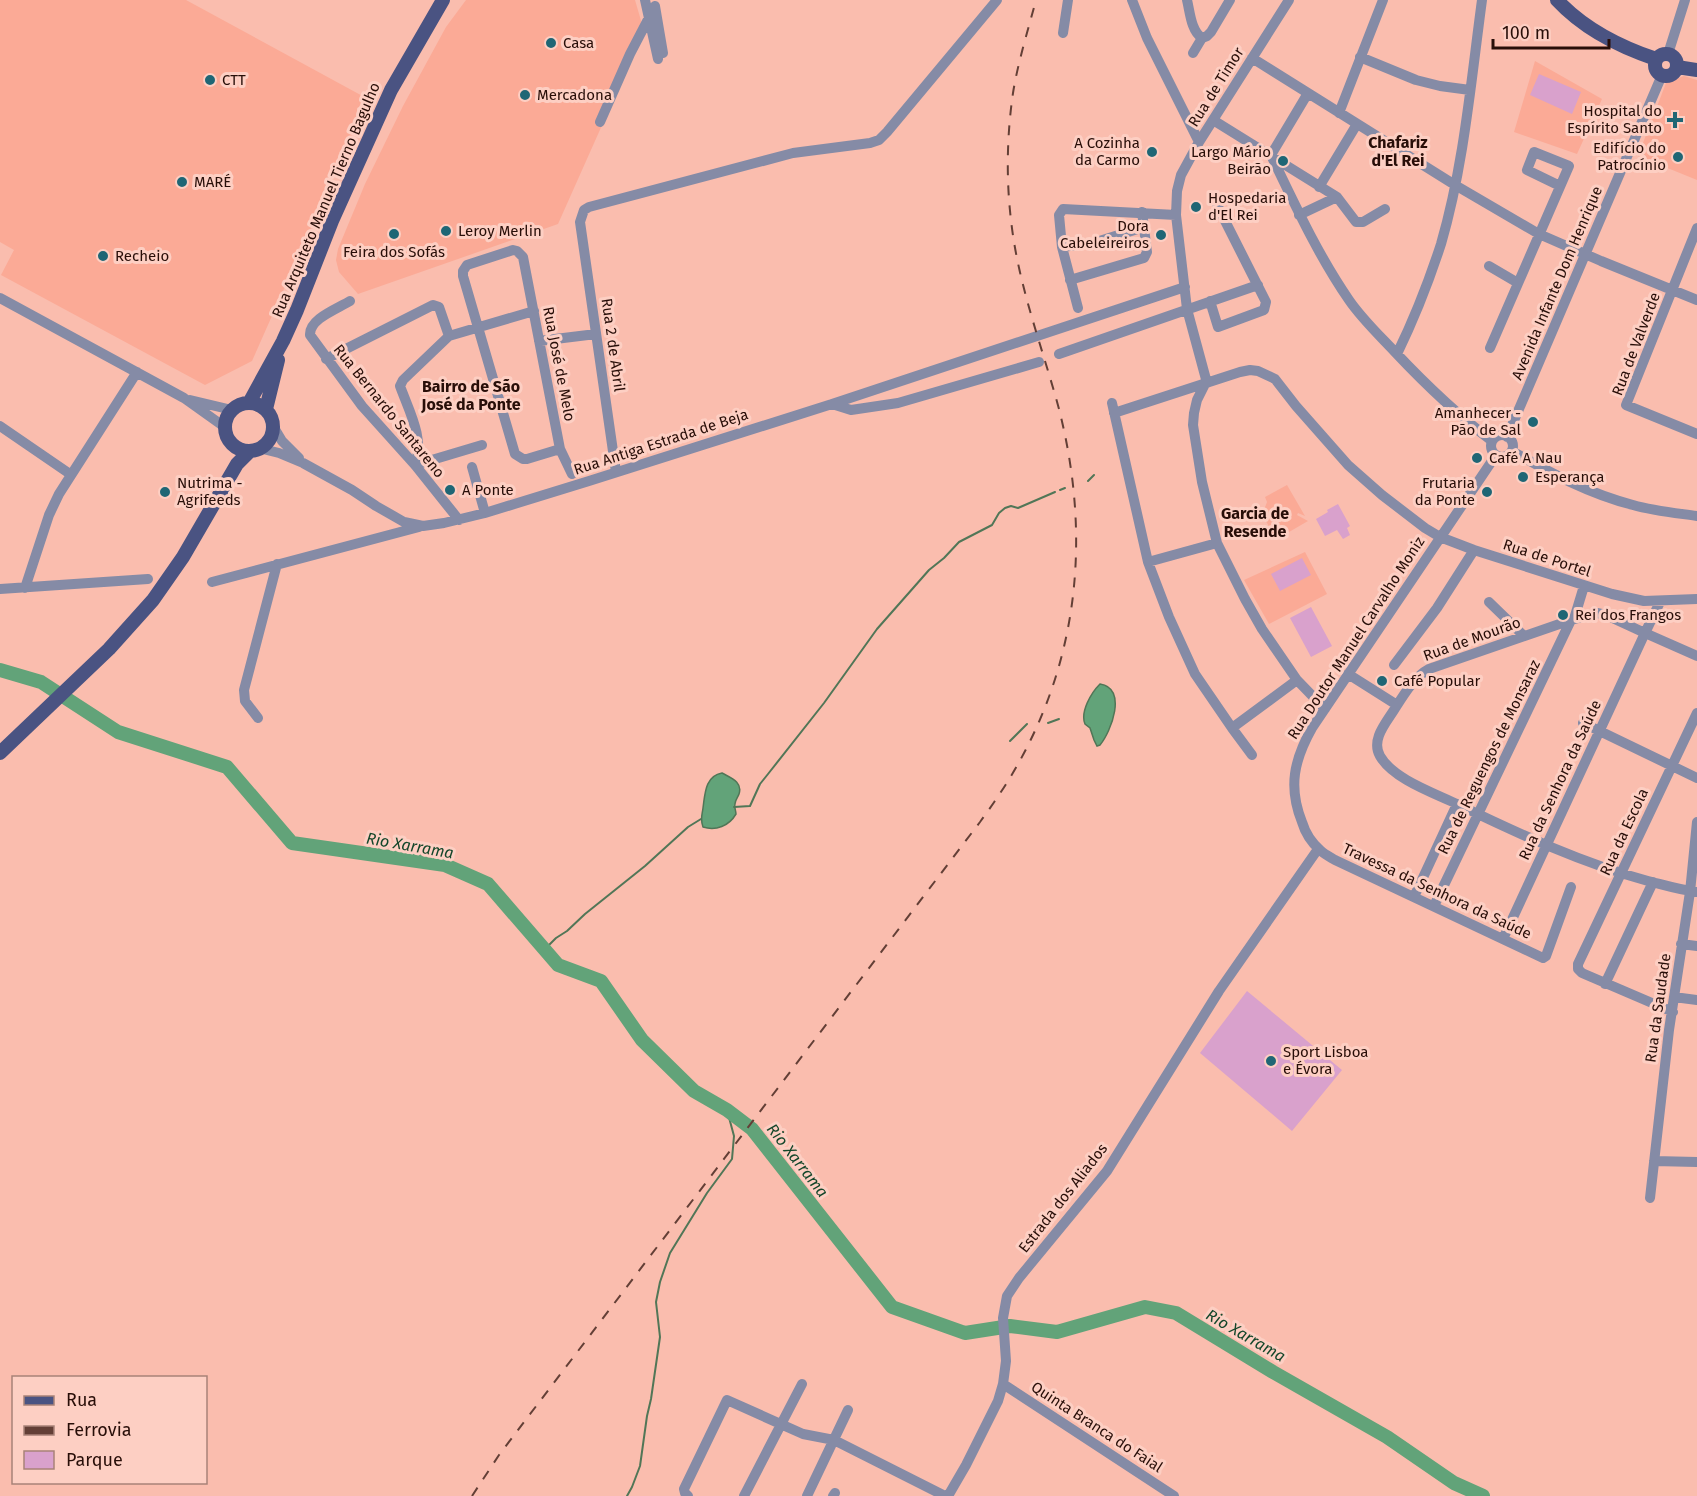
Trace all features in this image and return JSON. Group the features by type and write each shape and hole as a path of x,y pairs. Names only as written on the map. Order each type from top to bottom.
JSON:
{"main road":[{"path":"1557,0 1573,16 1628,48 1674,57 1677,67 1673,74 1666,76 1656,70 1655,66 1662,56"},
{"name":"Rua Arquiteto Manuel Tierno Bagulho","path":"249,403 283,341 332,220 391,90 442,3"},
{"path":"1677,67 1697,70"},
{"name":"Rua Arquiteto Manuel Tierno Bagulho","path":"266,409 283,341"},
{"path":"0,753 109,649 153,600 183,557 237,464 270,439 273,426 266,409 255,403 237,406 228,416 225,428 229,440 244,450 255,450"},
{"path":"207,514 233,444"}],"street":[{"path":"645,0 661,59 654,3"},
{"name":"Rua 2 de Abril","path":"616,472 580,222 584,210 793,153 879,140 997,0"},
{"path":"1063,33 1068,0"},
{"path":"1132,0 1147,38 1199,142"},
{"path":"1187,0 1194,30 1202,38"},
{"path":"1193,53 1202,38 1211,32 1230,0"},
{"name":"Rua de Timor","path":"1206,383 1187,309 1176,215 1177,191 1181,175 1199,142 1289,0"},
{"path":"1339,113 1383,0"},
{"path":"1397,354 1411,326 1441,244 1455,185 1470,90 1480,0"},
{"path":"1662,56 1684,0"},
{"path":"600,122 654,3"},
{"path":"1360,57 1416,80 1470,90"},
{"path":"1252,58 1455,185 1539,234 1697,300"},
{"name":"Avenida Infante Dom Henrique","path":"1507,437 1662,75"},
{"path":"1270,155 1308,93"},
{"path":"1212,120 1337,197 1356,222 1363,222 1386,209"},
{"path":"1320,187 1357,124"},
{"path":"1270,155 1299,215 1351,303 1444,402 1492,441"},
{"path":"1490,348 1560,186"},
{"path":"1299,215 1337,197"},
{"path":"1210,301 1218,327 1264,310 1266,302 1216,203"},
{"path":"1078,308 1062,247 1059,214 1063,209 1176,215"},
{"path":"1070,280 1144,258 1147,252 1142,212"},
{"path":"1062,247 1094,243 1144,226"},
{"path":"1672,290 1697,228"},
{"name":"Rua José de Melo","path":"478,327 463,271 467,265 513,250 517,251 523,257 560,449 572,474"},
{"path":"1489,266 1518,283"},
{"path":"1059,354 1258,285"},
{"path":"832,404 1185,287"},
{"name":"Rua de Valverde","path":"1672,290 1626,405 1697,434"},
{"path":"0,298 184,398 225,428"},
{"name":"Rua Bernardo Santareno","path":"350,301 318,320 309,331 312,340 363,406 459,520"},
{"path":"326,359 433,305 439,307 449,336"},
{"path":"482,445 415,465 418,451 417,434 400,386 401,383 449,336 534,311"},
{"path":"478,327 515,454 527,459 560,449"},
{"path":"539,341 596,334"},
{"name":"Rua Antiga Estrada de Beja","path":"303,463 394,517 413,525 423,526 485,513 832,404 851,410 898,403 1039,362"},
{"name":"Rua de Portel","path":"1148,562 1113,408 1250,370 1267,374 1275,379 1348,465 1382,495 1440,537 1612,594 1660,602 1673,599 1697,599"},
{"path":"25,588 49,514 59,494 137,372"},
{"path":"1206,383 1195,406 1193,425 1202,482 1217,543 1262,629 1297,680 1325,709"},
{"path":"184,398 232,410"},
{"path":"0,426 70,474"},
{"path":"273,426 282,441 303,463"},
{"path":"1497,436 1507,437 1513,445 1512,451 1505,457 1496,455 1492,449 1492,441 1497,436"},
{"path":"255,450 279,453 303,463"},
{"path":"1512,451 1553,474 1608,497 1655,510 1697,516"},
{"name":"Rua Doutor Manuel Carvalho Moniz","path":"1318,849 1305,830 1297,808 1294,789 1296,767 1302,746 1496,455"},
{"path":"472,467 485,513"},
{"path":"562,489 572,474 589,481"},
{"path":"212,582 423,526"},
{"path":"1217,543 1148,562 1169,617 1195,674 1252,755"},
{"path":"1394,665 1437,608 1474,550"},
{"path":"258,718 245,701 243,690 278,564"},
{"path":"0,589 148,579"},
{"name":"Rua de Reguengos de Monsaraz","path":"1434,906 1572,620 1584,586"},
{"path":"1490,602 1524,636"},
{"name":"Rua da Senhora da Saúde","path":"1503,939 1660,602"},
{"name":"Rua de Mourão","path":"1694,892 1621,874 1546,845 1478,814 1400,776 1380,757 1377,743 1378,736 1397,705 1423,673 1524,636 1597,613 1697,656"},
{"path":"1348,674 1397,705"},
{"path":"1232,728 1297,680"},
{"name":"Rua da Escola","path":"1605,984 1582,973 1578,969 1578,964 1672,766 1694,726 1697,713"},
{"path":"1583,723 1697,778"},
{"name":"Rua de Reguengos de Monsaraz","path":"1414,897 1457,804"},
{"name":"Rua da Saudade","path":"1650,1198 1681,944 1694,892 1697,822"},
{"name":"Travessa da Senhora da Saúde","path":"1318,849 1335,860 1544,957 1571,887"},
{"name":"Estrada dos Aliados","path":"947,1496 966,1465 998,1401 1006,1361 1003,1318 1007,1296 1019,1278 1107,1171 1219,991 1318,849"},
{"path":"1653,882 1605,984 1672,1012"},
{"path":"1681,944 1697,946"},
{"path":"1674,997 1697,1000"},
{"path":"1654,1161 1697,1162"},
{"path":"744,1496 802,1384"},
{"name":"Quinta Branca do Faial","path":"1003,1384 1174,1496"},
{"path":"686,1492 728,1400 803,1434 834,1440 947,1496"},
{"path":"807,1496 848,1410"}],"shaded area":[{"path":"0,0 186,0 368,99 252,361 205,385 1,275 14,250 0,242"},
{"path":"466,0 635,0 644,31 558,224 358,294 339,272 336,260 338,249 365,184 403,106 446,27"},
{"path":"1535,61 1602,99 1577,154 1514,132"},
{"name":"Hospital do Espírito Santo","path":"1684,76 1697,80 1697,180 1638,156 1666,83"},
{"path":"1287,485 1305,516 1298,513 1297,515 1308,521 1277,539 1262,515 1267,502 1265,497"},
{"path":"1305,552 1327,594 1269,624 1244,580"},
{"path":"1100,684 1108,687 1113,693 1115,711 1109,731 1097,746 1090,728 1085,724 1084,714 1090,697"},
{"path":"722,773 738,783 740,790 735,801 736,814 730,822 722,826 703,827 704,797 707,786 712,778"}],"green space":[{"path":"1539,74 1581,92 1572,114 1530,95"},
{"path":"1338,504 1350,526 1347,528 1350,535 1343,539 1337,530 1325,536 1316,519"},
{"path":"1302,558 1311,575 1280,591 1271,574"},
{"path":"1311,607 1332,646 1311,657 1290,618"},
{"name":"Sport Lisboa e Évora","path":"1247,991 1342,1070 1292,1131 1200,1053"}],"waterway":[{"path":"1088,481 1094,475"},
{"path":"1060,490 1065,488"},
{"path":"734,807 750,806 760,784 824,703 877,629 929,570 959,542 992,525 1005,508 1011,506 1018,508 1055,492"},
{"name":"Rio Xarrama","path":"0,670 41,682 118,732 227,767 292,843 445,865 488,884 558,965 601,981 642,1040 694,1091 727,1110 752,1129 892,1307 965,1333 1010,1326 1057,1332 1145,1307 1176,1313 1387,1437 1454,1483 1483,1496"},
{"path":"1048,723 1059,719"},
{"path":"1010,741 1027,724"},
{"path":"540,944 549,945 645,866 688,827 701,819"},
{"path":"627,1496 640,1466 651,1399 660,1337 656,1302 660,1282 670,1253 707,1193 732,1159 734,1136 727,1110"}],"railway":[{"path":"472,1496 499,1455 980,822 1014,771 1043,712 1058,670 1068,628 1074,585 1076,541 1074,497 1068,453 1059,409 1019,268 1009,204 1009,124 1013,93 1036,0"}],"place":[{"name":"Casa","path":"551,43"},
{"name":"CTT","path":"210,80"},
{"name":"Mercadona","path":"525,95"},
{"name":"Hospital do Espírito Santo","path":"1675,120"},
{"name":"A Cozinha da Carmo","path":"1152,152"},
{"name":"Edifício do Patrocínio","path":"1678,157"},
{"name":"Largo Mário Beirão","path":"1283,161"},
{"name":"MARÉ","path":"182,182"},
{"name":"Hospedaria d'El Rei","path":"1196,207"},
{"name":"Leroy Merlin","path":"446,231"},
{"name":"Feira dos Sofás","path":"394,234"},
{"name":"Dora Cabeleireiros","path":"1161,235"},
{"name":"Recheio","path":"103,256"},
{"name":"Amanhecer - Pão de Sal","path":"1533,422"},
{"name":"Café A Nau","path":"1477,458"},
{"name":"Esperança","path":"1523,477"},
{"name":"A Ponte","path":"450,490"},
{"name":"Nutrima - Agrifeeds","path":"165,492"},
{"name":"Frutaria da Ponte","path":"1487,492"},
{"name":"Rei dos Frangos","path":"1563,615"},
{"name":"Café Popular","path":"1382,681"},
{"name":"Sport Lisboa e Évora","path":"1271,1061"}],"district":[{"name":"Chafariz d'El Rei","path":"1398,151"},
{"name":"Bairro de São José da Ponte","path":"471,395"},
{"name":"Garcia de Resende","path":"1255,522"}]}
